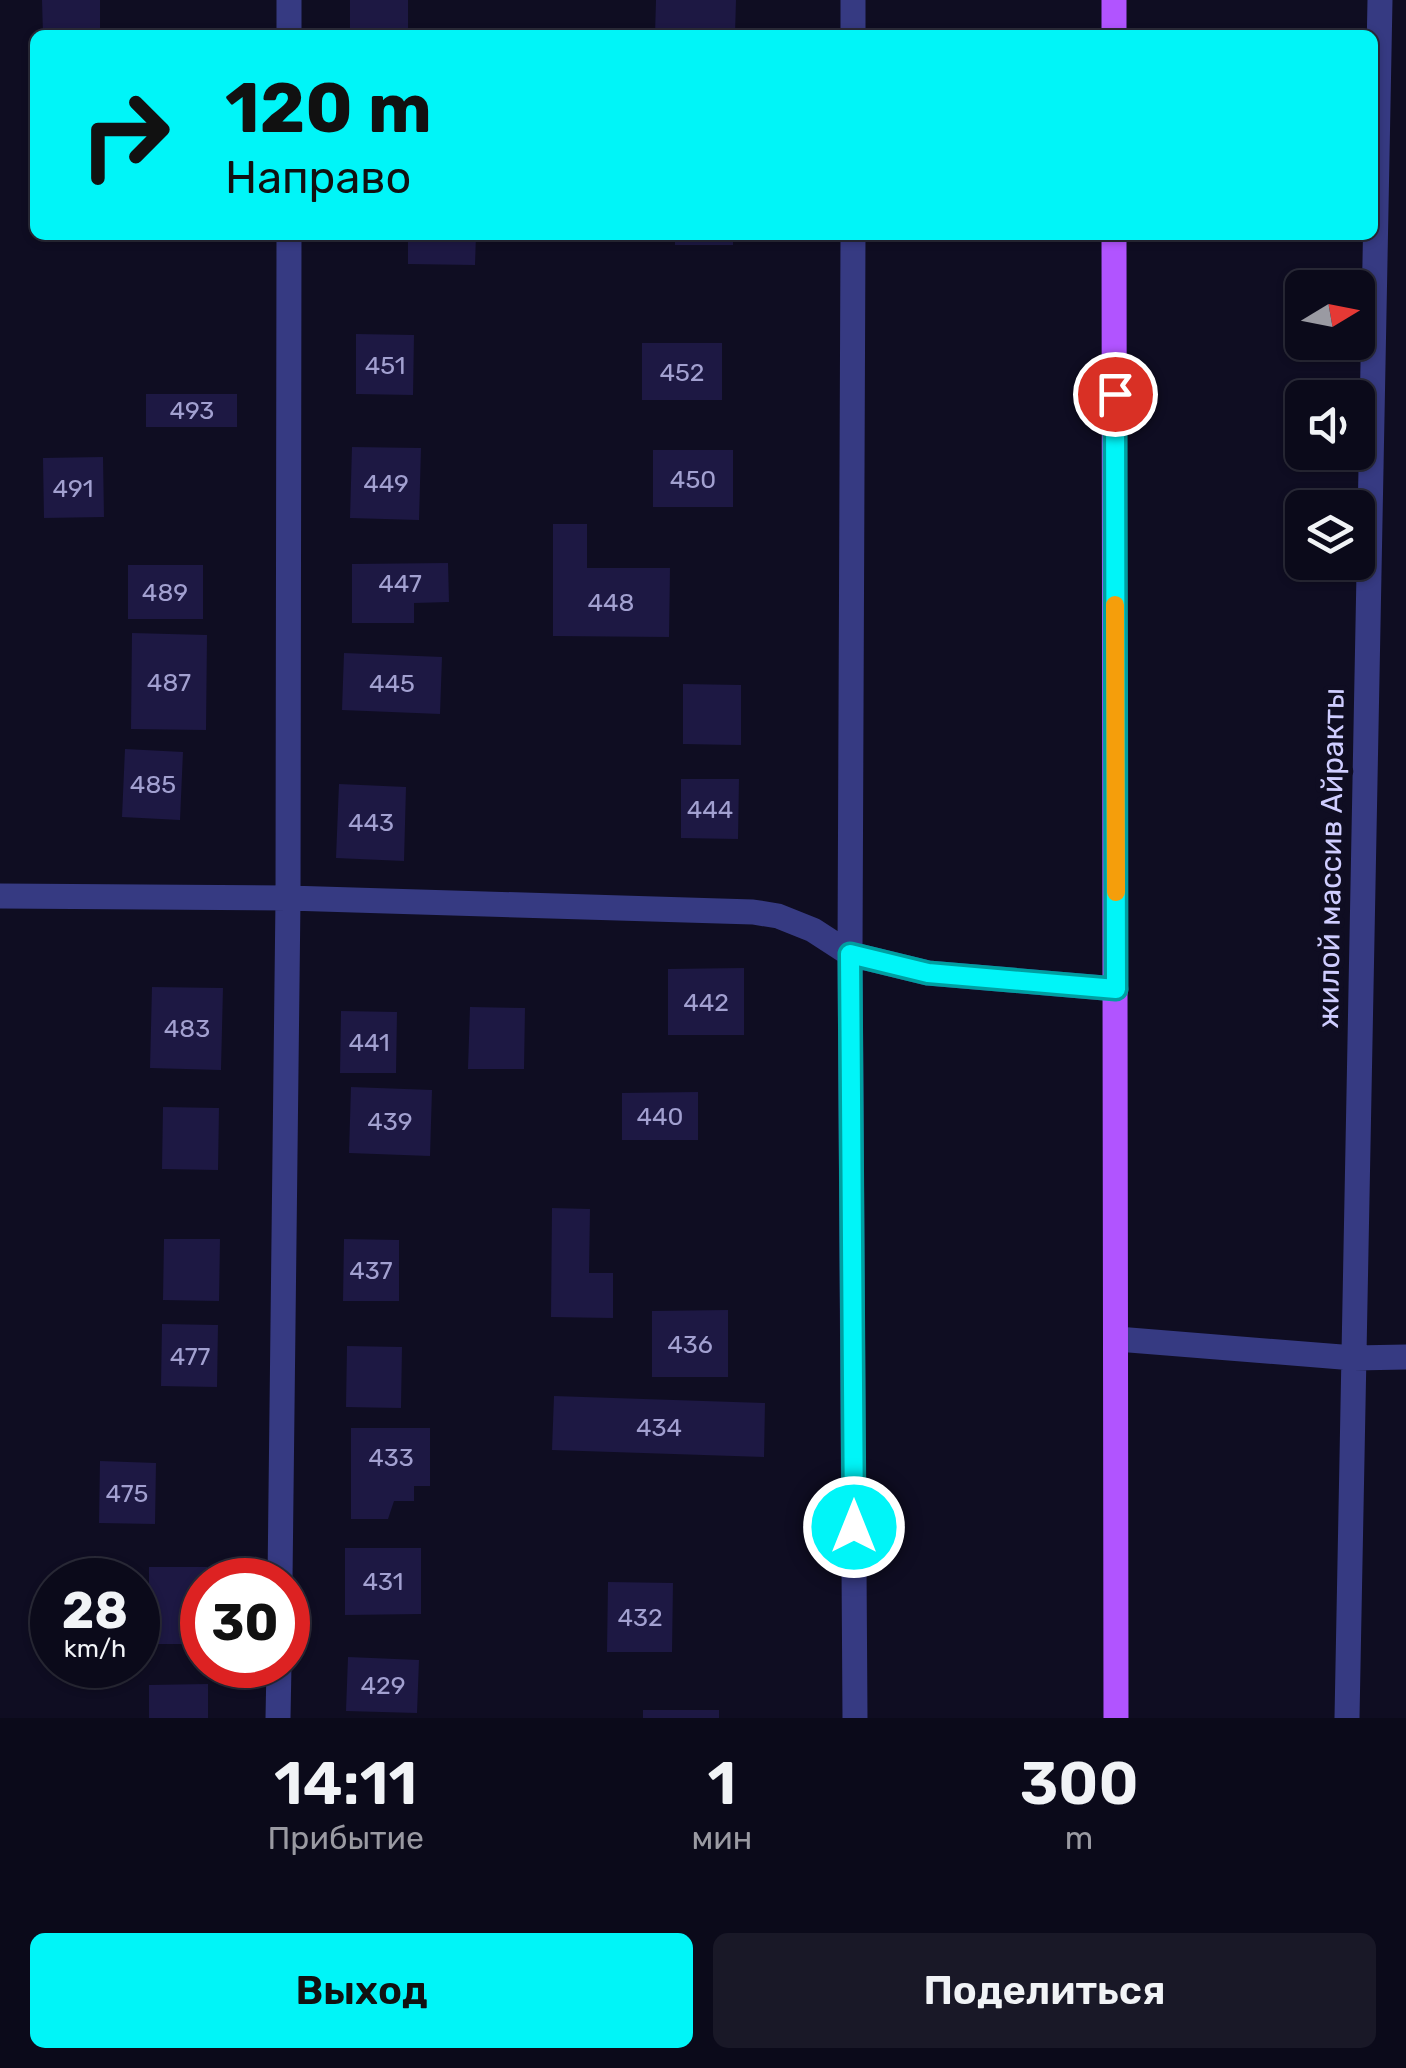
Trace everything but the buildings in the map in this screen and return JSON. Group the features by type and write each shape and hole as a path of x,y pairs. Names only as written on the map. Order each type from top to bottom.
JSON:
{"main road":[{"path":"1114,0 1114,30"},
{"path":"1114,240 1116,1718"}],"street":[{"path":"289,0 289,30"},
{"path":"853,0 853,30"},
{"name":"жилой массив Айракты","path":"1378,104 1380,0"},
{"path":"280,1558 288,898 289,240"},
{"path":"853,240 850,954 855,1718"},
{"name":"жилой массив Айракты","path":"1347,1718 1375,240"},
{"path":"0,896 288,898 753,912 778,916 813,930 850,954 928,973 1116,989"},
{"path":"1117,1339 1354,1358 1406,1357"},
{"path":"278,1718 279,1688"}],"slow traffic":[{"path":"1115,605 1116,892"}],"route":[{"path":"854,1527 850,954 928,973 1116,989 1115,394"}]}
